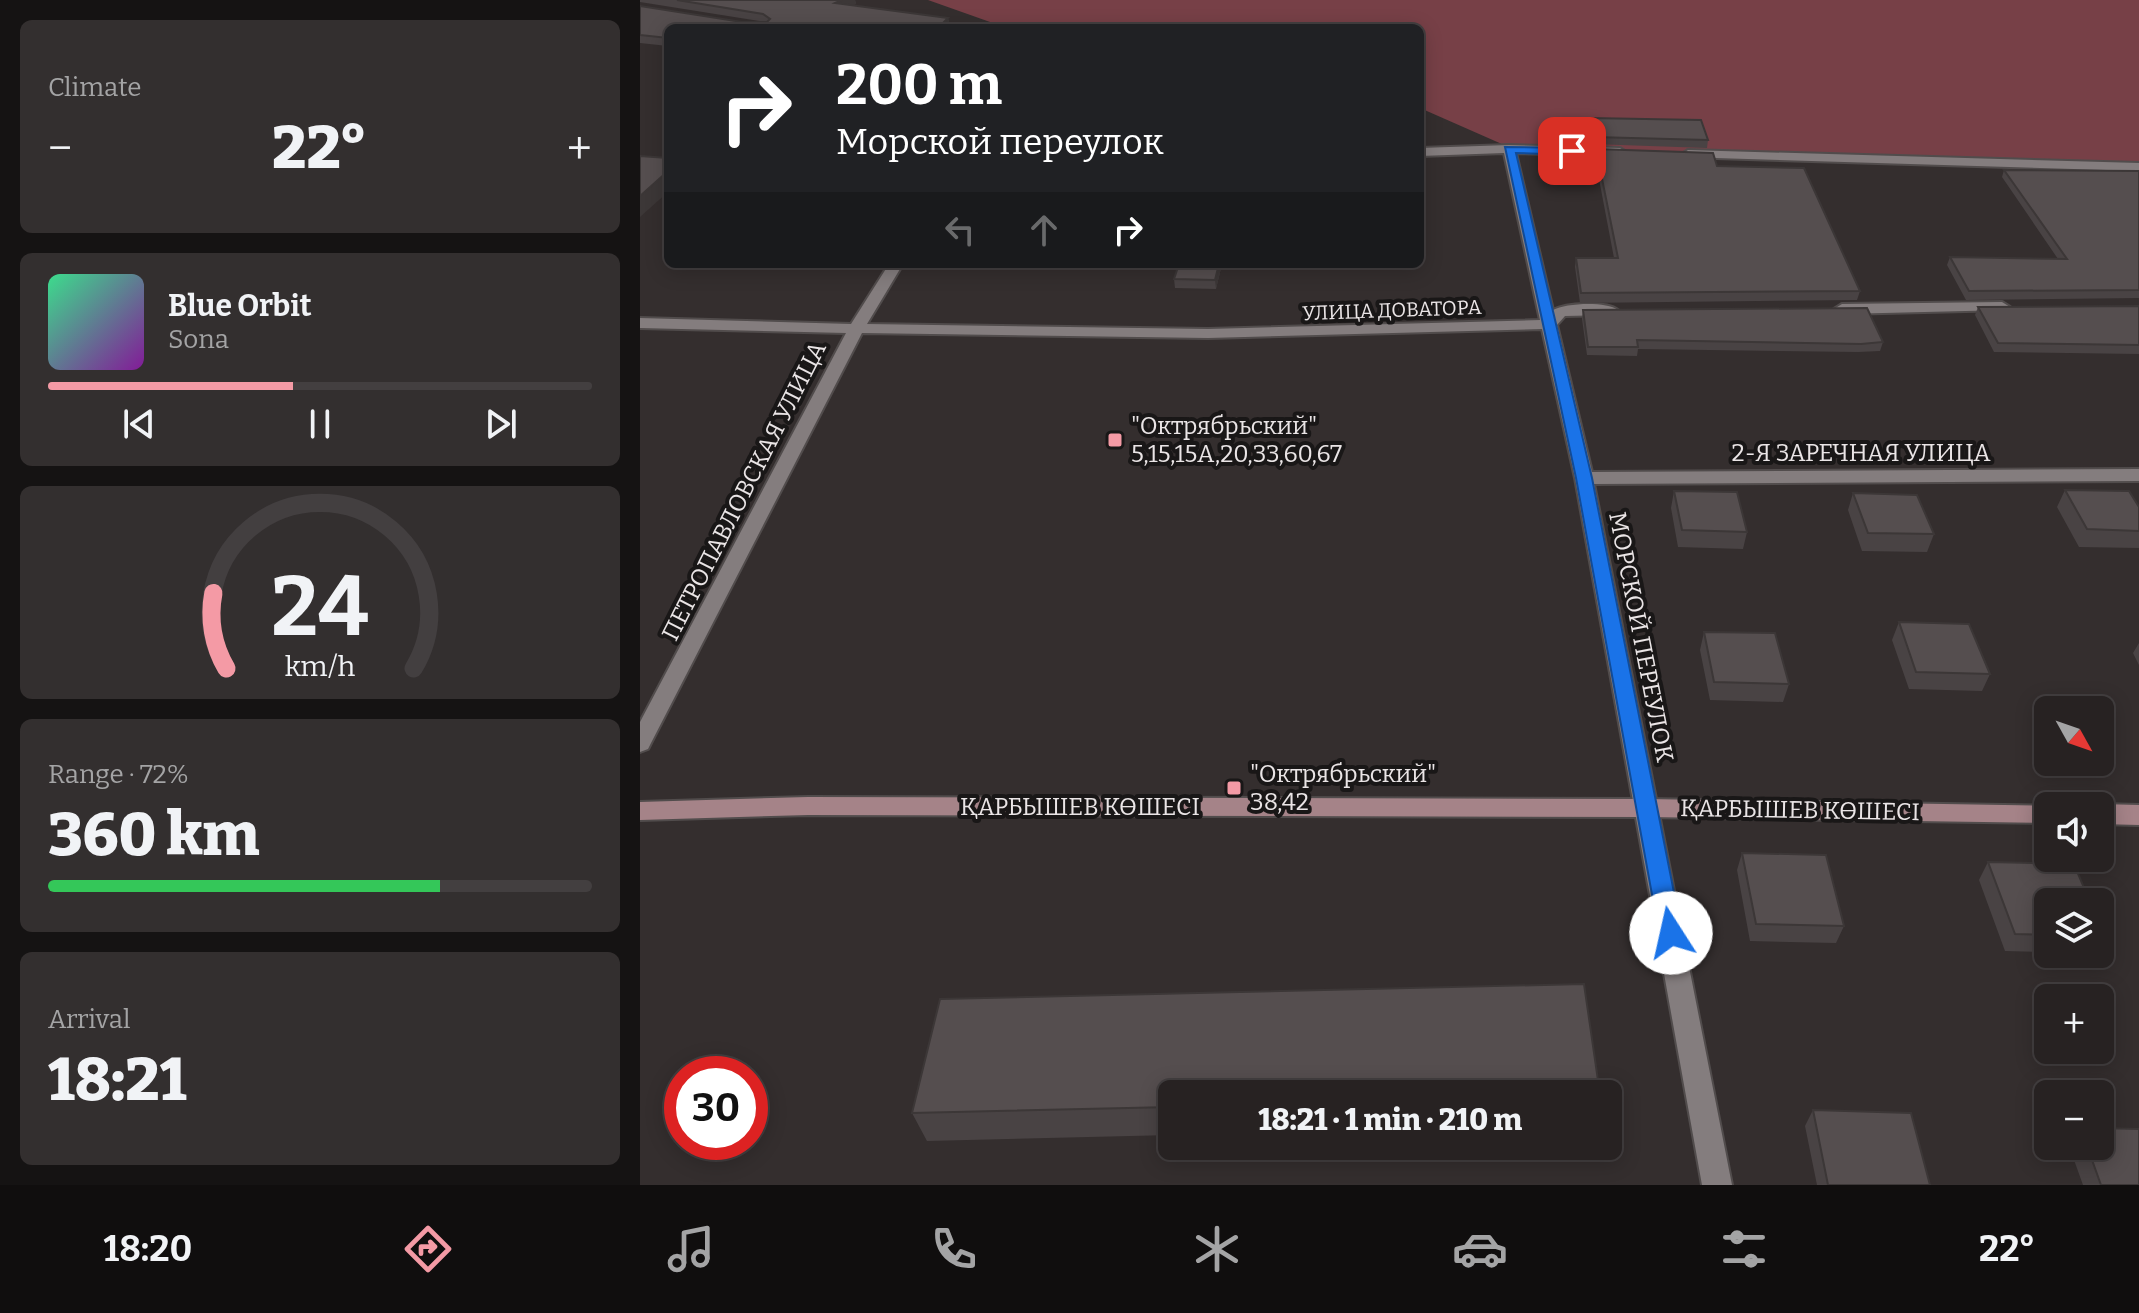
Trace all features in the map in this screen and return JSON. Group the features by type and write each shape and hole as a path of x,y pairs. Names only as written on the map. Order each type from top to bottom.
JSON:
{"main road":[{"name":"ҚАРБЫШЕВ КӨШЕСІ","path":"640,811 808,806 1647,808 2034,813"},
{"path":"2114,814 2139,815"}],"street":[{"path":"1424,152 1509,149 1635,153"},
{"name":"МОРСКОЙ ПЕРЕУЛОК","path":"1509,149 1584,478 1717,1185"},
{"path":"1667,154 2139,167"},
{"name":"ПЕТРОПАВЛОВСКАЯ УЛИЦА","path":"640,743 856,329 894,268"},
{"path":"1827,309 2014,307"},
{"name":"УЛИЦА ДОВАТОРА","path":"640,323 856,329 1390,333 1549,324 1561,311 1624,310"},
{"name":"2-Я ЗАРЕЧНАЯ УЛИЦА","path":"1584,478 2139,475"}],"shaded area":[{"path":"928,0 2139,0 2139,166 1520,152 1424,110 1424,24 996,24"}],"building":[{"path":"677,0 842,0 835,3 948,18 942,24 664,24 664,38 640,35 640,6 742,22 767,22 770,19 763,14"},
{"path":"1589,118 1701,120 1708,140 1593,137"},
{"path":"1596,149 1713,153 1717,166 1804,168 1860,291 1581,293 1576,258 1618,258"},
{"path":"640,156 664,158 664,175 640,196"},
{"path":"2004,170 2139,171 2139,290 1969,291 1950,257 2067,259"},
{"path":"1178,268 1218,268 1215,280 1174,279"},
{"path":"2139,306 2139,345 1998,343 1978,307"},
{"path":"1867,308 1883,342 1637,340 1638,347 1588,347 1583,310"},
{"path":"2065,490 2129,491 2139,507 2139,531 2087,529"},
{"path":"1674,491 1737,492 1747,532 1682,530"},
{"path":"1853,493 1917,495 1934,534 1868,533"},
{"path":"1899,622 1969,624 1990,674 1916,672"},
{"path":"1704,632 1775,633 1789,684 1714,682"},
{"path":"1742,853 1826,855 1844,926 1756,924"},
{"path":"1988,862 2034,863 2034,872 2077,872 2084,888 2034,888 2034,935 2015,934"},
{"path":"1584,984 1598,1080 1158,1080 1158,1107 912,1113 940,999"},
{"path":"1813,1110 1911,1113 1930,1185 1828,1185"},
{"path":"2114,1128 2139,1129 2139,1185 2101,1185 2092,1160 2114,1160"}],"place":[{"name":"\"Октрябрьский\" 5,15,15А,20,33,60,67","path":"1115,440"},
{"name":"\"Октрябрьский\" 38,42","path":"1234,788"}],"route":[{"path":"1572,151 1509,149 1584,478 1671,933"}]}
